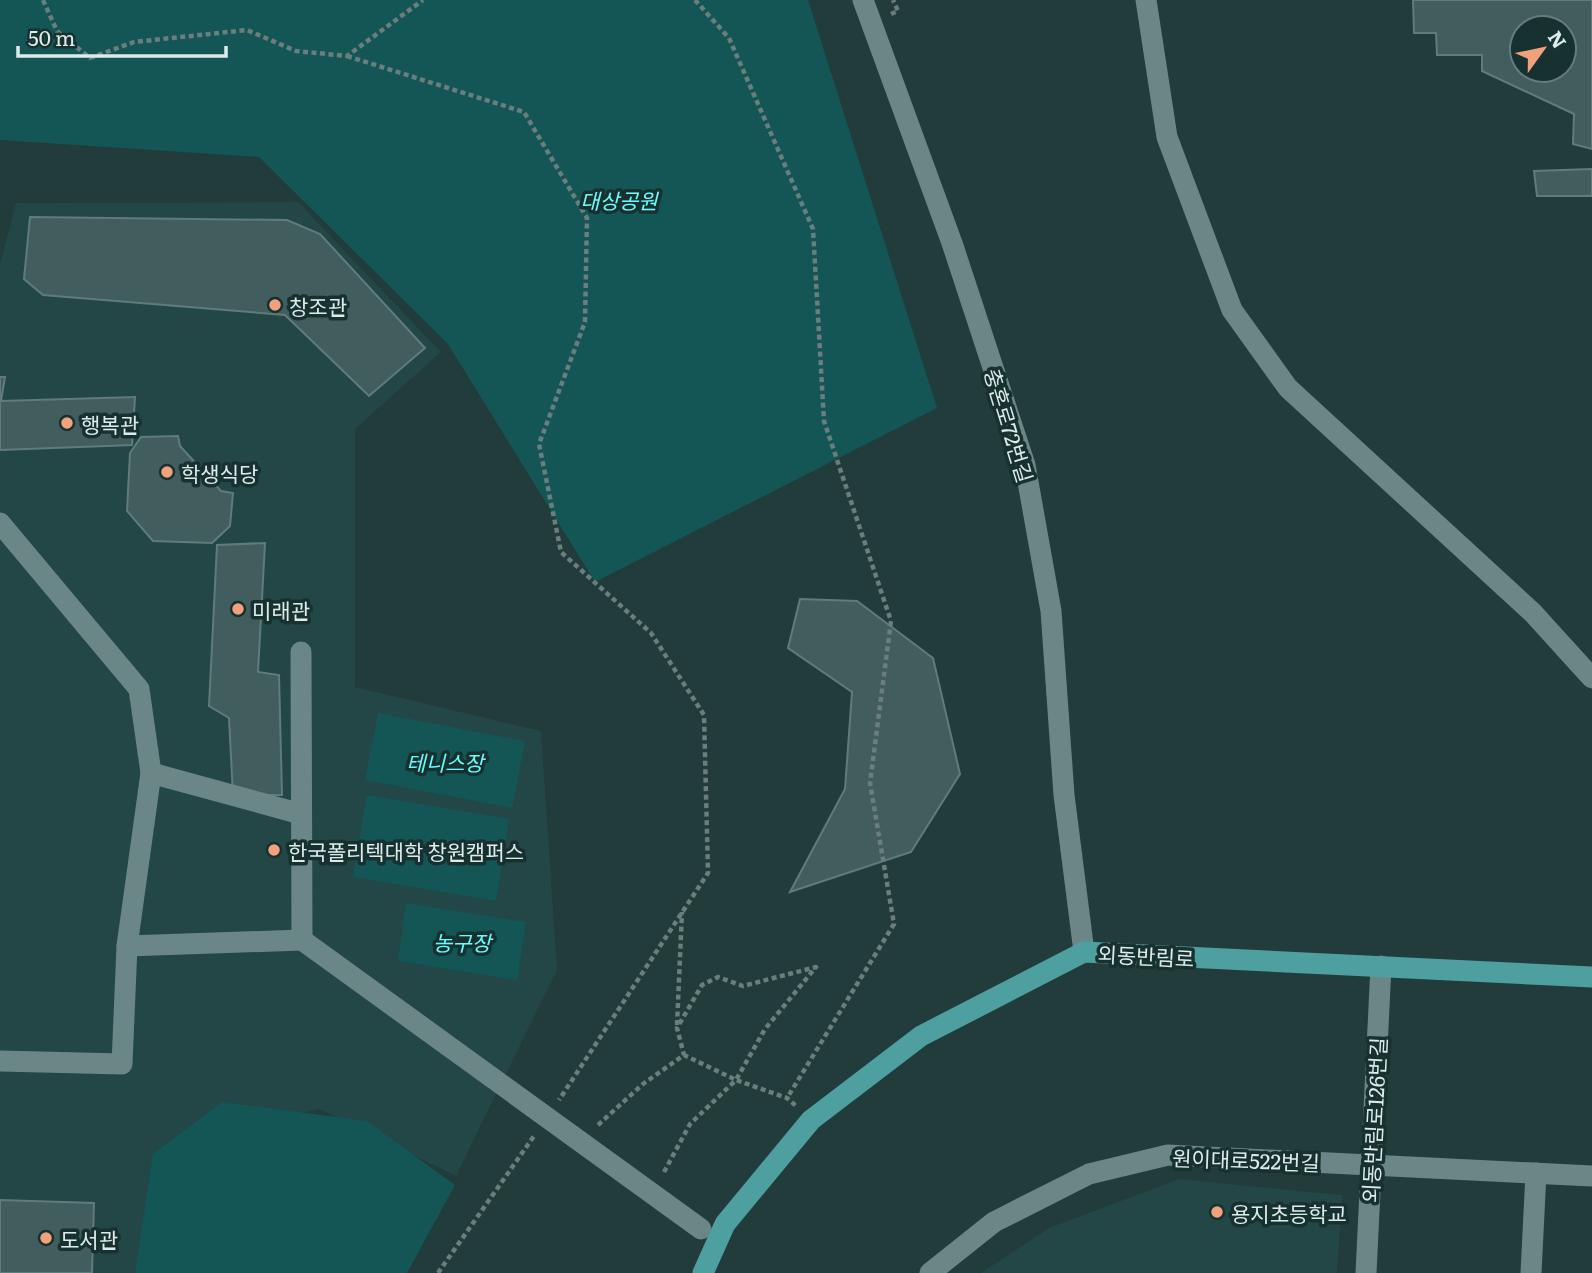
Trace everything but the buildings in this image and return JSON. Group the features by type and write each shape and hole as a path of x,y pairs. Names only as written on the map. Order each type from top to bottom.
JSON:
{"main road":[{"name":"외동반림로","path":"704,1273 725,1224 811,1120 921,1036 1084,952 1592,977"}],"street":[{"name":"충혼로72번길","path":"863,0 952,243 1025,465 1051,611 1064,795 1084,952"},
{"path":"1146,0 1167,137 1232,310 1288,388 1533,614 1592,678"},
{"path":"0,523 139,689 151,773 127,946 122,1064 0,1061"},
{"path":"301,652 302,940"},
{"path":"151,773 301,814"},
{"path":"127,946 302,940 701,1228"},
{"name":"외동반림로126번길","path":"1366,1273 1381,966"},
{"name":"원이대로522번길","path":"930,1273 994,1222 1089,1174 1168,1155 1592,1176"},
{"path":"1531,1273 1536,1173"}],"path":[{"path":"43,0 57,31 90,58 134,42 247,30 296,51 347,56 523,112 587,218 585,322 539,444 561,552 651,633 704,715 708,873 547,1118 439,1273"},
{"path":"347,56 423,0"},
{"path":"682,911 677,1028 684,1055 736,1080 787,1098 894,924 870,783 891,621 824,421 813,229 729,38 695,0"},
{"path":"652,1194 690,1124 736,1080 765,1029 816,967 743,986 718,977 702,985 677,1028"},
{"path":"580,1142 643,1084 684,1055"}],"shaded area":[{"name":"한국폴리텍대학 창원캠퍼스","path":"298,202 441,352 355,429 355,687 541,731 557,970 456,1176 320,1109 193,1136 141,1273 0,1273 0,264 16,203"},
{"name":"용지초등학교","path":"1179,1179 1342,1195 1337,1273 981,1273 1049,1228"}],"green space":[{"name":"대상공원","path":"0,0 808,0 937,408 595,582 448,344 259,157 0,140"},
{"name":"테니스장","path":"378,713 525,741 512,808 365,780"},
{"path":"367,795 509,819 496,901 353,877"},
{"name":"농구장","path":"406,903 526,922 517,980 398,961"},
{"path":"222,1102 367,1121 455,1185 407,1273 135,1273 153,1154"}],"place":[{"name":"창조관","path":"275,305"},
{"name":"행복관","path":"67,423"},
{"name":"학생식당","path":"167,472"},
{"name":"미래관","path":"238,609"},
{"name":"한국폴리텍대학 창원캠퍼스","path":"274,850"},
{"name":"용지초등학교","path":"1217,1212"},
{"name":"도서관","path":"46,1238"}]}
